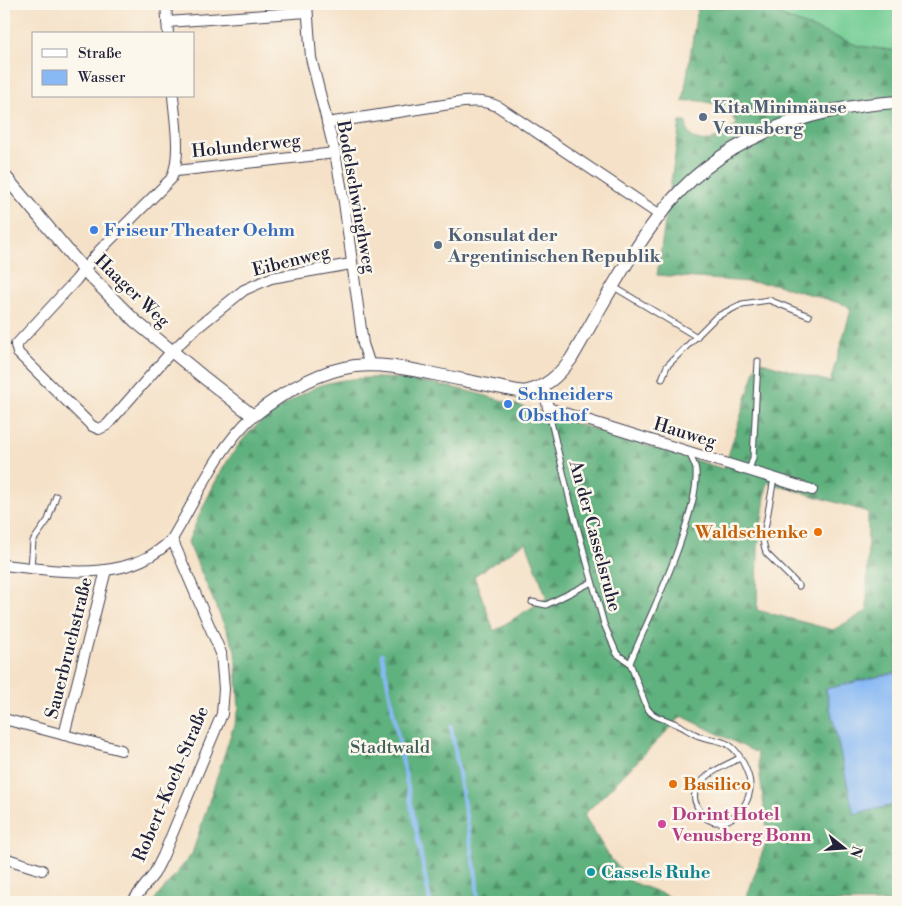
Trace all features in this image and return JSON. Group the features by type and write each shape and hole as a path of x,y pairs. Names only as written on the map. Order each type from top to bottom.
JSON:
{"street":[{"path":"166,4 168,32"},
{"path":"167,22 307,8"},
{"name":"Bodelschwinghweg","path":"307,8 311,58 335,153 344,202 363,344 370,365"},
{"path":"173,98 176,170"},
{"path":"327,123 477,100 489,102 660,214"},
{"path":"4,565 85,572 106,570 142,561 163,548 172,539 219,455 235,433 274,399 301,384 326,374 370,365 386,365 524,392 544,386 571,359 639,244 660,214 691,180 722,155 782,125 828,111 861,104 898,102"},
{"name":"Holunderweg","path":"171,352 107,425 99,429 92,426 18,354 16,345 99,251 171,179 176,170 335,153"},
{"name":"Haager Weg","path":"4,175 84,270 135,321 171,352 253,416"},
{"name":"Eibenweg","path":"171,352 230,300 257,283 276,277 351,264"},
{"path":"544,386 548,408"},
{"name":"Hauweg","path":"548,408 812,490"},
{"name":"Robert-Koch-Straße","path":"132,902 154,874 163,856 222,714 224,698 221,653 172,539"},
{"name":"Sauerbruchstraße","path":"64,735 106,570"},
{"path":"4,718 121,750"},
{"path":"4,858 42,870"}],"lane":[{"path":"614,287 697,337"},
{"path":"662,379 667,366 716,317 742,304 769,300 809,316"},
{"path":"749,470 753,449 758,361"},
{"name":"An der Casselsruhe","path":"548,408 592,582 612,647 621,659 630,664 651,714 675,723 702,737 730,745 740,758 748,774 749,794 740,812 728,821 716,823 708,820 701,815 696,804 694,796 696,789 704,778 715,770 740,758"},
{"name":"An der Casselsruhe","path":"630,664 678,553 689,516 695,490 696,469 688,452"},
{"path":"774,478 763,541 766,553 799,586"},
{"path":"31,568 33,542 48,520 56,496"},
{"path":"532,602 546,605 592,582"}],"green space":[{"name":"Stadtwald","path":"698,4 731,4 774,13 859,46 898,51 898,672 826,689 854,814 898,804 898,902 745,902 768,837 757,753 682,716 584,815 610,858 632,882 683,902 153,902 192,854 239,709 235,650 188,542 220,473 246,436 261,422 284,405 308,391 328,383 356,379 386,378 417,381 448,386 509,402 724,469 758,361 830,382 851,310 846,305 774,284 657,275 680,122 686,122 691,136 701,141 717,138 737,124 726,110 714,104 695,101 683,102","holes":["767,482 868,512 867,611 833,630 757,610 758,549","526,542 547,598 494,631 474,576"]},
{"path":"731,4 898,4 898,51 859,46 774,13"}],"water":[{"path":"898,672 898,804 854,814 826,689"}],"waterway":[{"path":"382,654 430,902"},
{"path":"451,727 476,875 478,902"}],"place":[{"name":"Kita Minimäuse Venusberg","path":"703,117"},
{"name":"Friseur Theater Oehm","path":"94,230"},
{"name":"Konsulat der Argentinischen Republik","path":"438,245"},
{"name":"Schneiders Obsthof","path":"508,404"},
{"name":"Waldschenke","path":"818,532"},
{"name":"Basilico","path":"673,784"},
{"name":"Dorint Hotel Venusberg Bonn","path":"662,824"},
{"name":"Cassels Ruhe","path":"591,872"}]}
